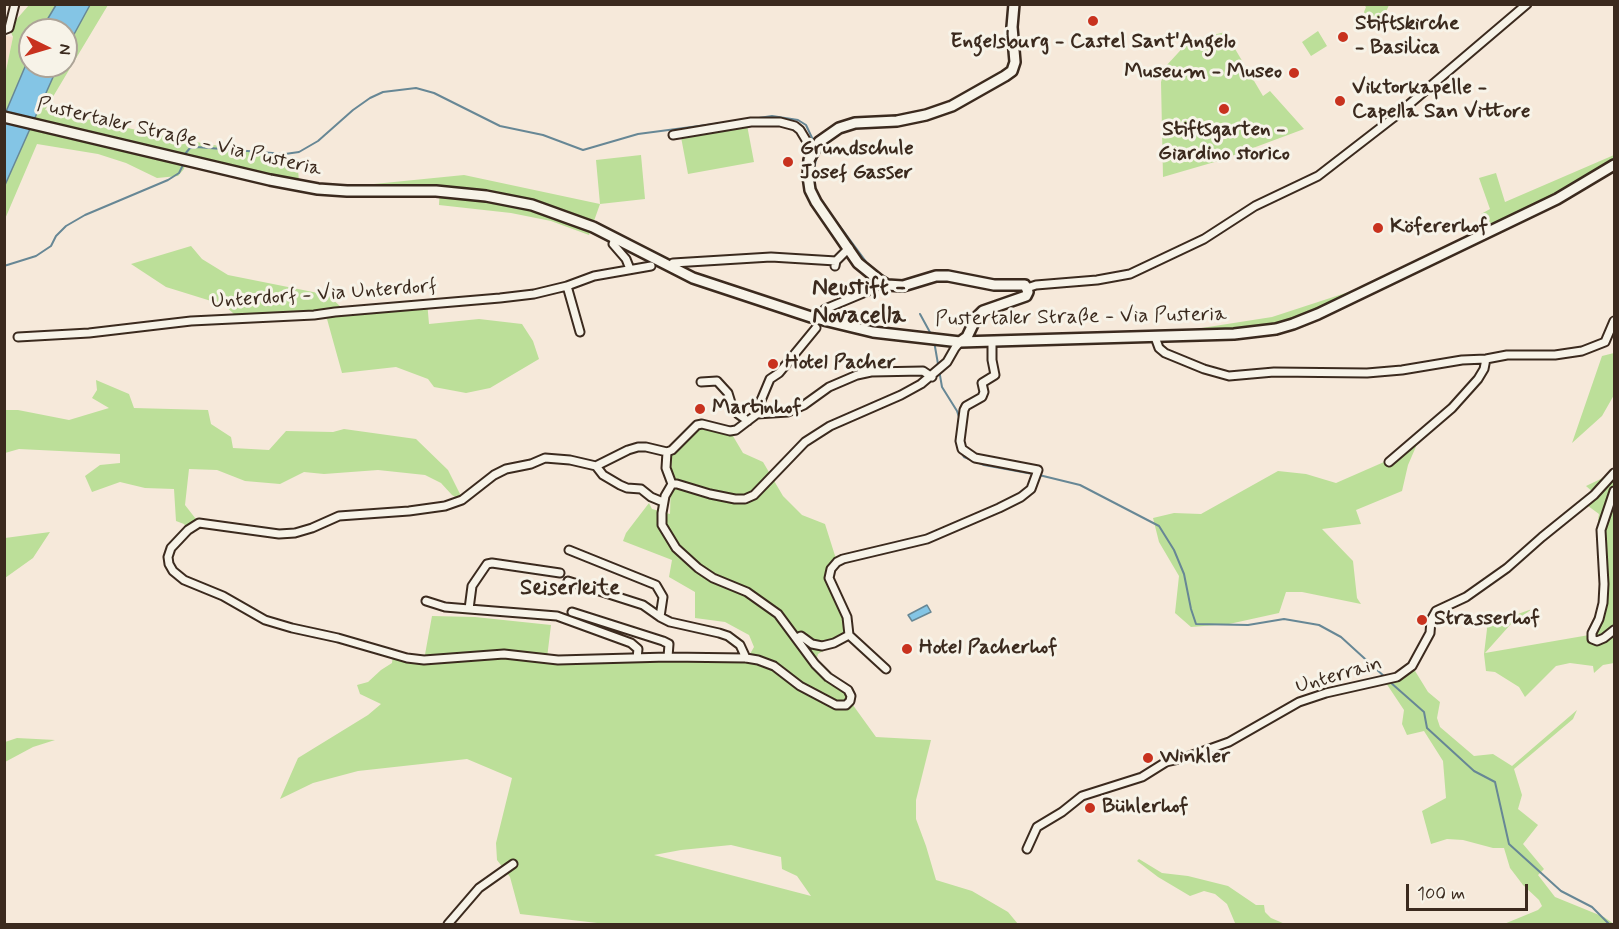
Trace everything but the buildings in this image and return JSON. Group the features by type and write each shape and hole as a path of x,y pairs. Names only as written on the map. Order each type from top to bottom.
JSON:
{"main road":[{"path":"960,342 967,338 976,318 983,311 1026,296 1027,288 1020,284 994,285 948,276 936,276 903,286 887,285 858,263 816,202 810,190 809,160 814,149 825,136 846,125 897,122 926,115 952,106 1005,76 1011,71 1015,62 1012,27 1014,4"},
{"name":"Pustertaler Straße - Via Pusteria","path":"4,117 318,189 436,191 509,200 559,213 615,238 693,278 811,317 873,332 933,340 992,343 1234,334 1293,324 1318,315 1557,199 1614,165"}],"street":[{"path":"4,30 9,28 15,4"},
{"path":"1027,288 1035,285 1097,280 1130,274 1204,239 1255,206 1318,176 1393,118 1527,4"},
{"path":"673,135 751,122 780,122 795,126 800,130 809,146 814,149"},
{"path":"615,238 614,244 629,263 630,269"},
{"path":"673,264 771,257 835,263 849,248"},
{"name":"Unterdorf - Via Unterdorf","path":"18,337 89,333 191,321 314,315 500,298 534,294 567,286 594,276 651,266"},
{"path":"821,314 825,309 873,289 879,280"},
{"path":"567,286 580,332"},
{"path":"1155,337 1165,353 1204,369 1229,376 1274,372 1367,373 1507,355 1555,355 1582,351 1605,342 1614,321"},
{"path":"757,414 770,380 779,373 816,328"},
{"path":"663,502 651,497 641,489 620,485 603,475 596,466 570,460 545,458 531,464 506,469 494,475 462,500 445,506 409,512 339,516 295,533 279,534 200,523 188,530 171,549 168,564 184,580 223,596 266,620 407,658 424,660 504,654 558,660 668,657 746,658 774,666 800,686 836,705 846,705 851,696 848,690 828,677 815,664 778,614 747,592 713,578 683,556 667,536 662,525 663,502 672,484 735,499 745,499 754,495 805,442 830,426 901,395 932,377 960,342"},
{"path":"886,669 849,635 847,617 829,578 831,569 843,559 927,539 1021,497 1031,489 1038,470 975,458 962,448 960,441 966,406 982,397 984,392 982,383 995,375 992,343"},
{"path":"1389,462 1452,408 1478,380 1486,359"},
{"path":"596,466 638,447 667,452 672,450 697,425 702,424 730,431 736,430 757,414 788,412 804,405 830,387 857,375 871,372 923,371 932,377"},
{"path":"701,382 717,381 728,393 732,406 738,414 748,421"},
{"path":"667,452 666,468 672,484"},
{"name":"Unterrain","path":"1028,849 1037,827 1062,812 1082,796 1142,777 1166,762 1229,742 1299,702 1326,693 1392,679 1412,666 1430,633 1431,620 1436,611 1466,597 1522,556 1594,495 1614,473"},
{"path":"1614,491 1601,530 1603,603 1592,639 1597,641 1614,630"},
{"path":"569,550 656,585 663,597 660,617"},
{"path":"469,609 472,586 487,564 560,573"},
{"path":"568,581 643,605 670,622 728,636 740,645 746,658"},
{"path":"426,601 445,607 557,616 631,643 639,649 637,658"},
{"path":"572,612 663,641 669,644 668,657"},
{"path":"797,638 801,636 812,644 822,646 834,644 849,635"},
{"path":"448,924 479,888 513,864"}],"shaded area":[{"path":"5,36 13,37 5,75"}],"green space":[{"path":"29,5 56,5 48,18 18,18 18,78 20,78 6,111 5,75 13,37 9,28"},
{"path":"90,5 108,5 78,55 78,27"},
{"path":"1364,5 1389,5 1385,14 1359,28 1355,20 1365,15"},
{"path":"1318,31 1327,46 1311,56 1302,42"},
{"name":"Stiftsgarten - Giardino storico","path":"1225,32 1263,96 1270,91 1304,129 1218,161 1163,177 1161,82 1166,66 1189,41"},
{"path":"53,78 64,78 45,110 178,139 297,159 299,181 186,160 184,169 178,176 157,178 126,163 98,154 37,144 5,219 5,185"},
{"path":"747,125 754,162 688,174 681,137"},
{"path":"641,155 645,199 600,204 596,160"},
{"path":"1614,155 1614,161 1589,178 1482,230 1481,214 1490,209 1479,178 1496,173 1505,202"},
{"path":"464,175 600,204 589,235 551,221 511,213 439,205 440,187 374,187 374,184"},
{"path":"191,246 202,259 228,275 328,295 342,308 427,301 429,324 479,319 522,324 533,341 539,359 490,388 466,393 434,387 428,379 396,367 342,373 327,319 243,322 224,305 166,287 131,264"},
{"path":"1364,287 1304,315 1273,324 1246,329 1157,335 1272,317"},
{"path":"1614,353 1614,395 1602,416 1572,443 1602,356"},
{"path":"96,380 129,394 134,408 208,410 211,424 231,437 233,448 269,450 286,431 333,432 344,429 416,439 448,470 464,502 452,495 441,483 425,475 378,470 324,474 304,472 280,484 245,481 217,470 189,469 185,505 199,523 188,530 184,524 176,521 174,489 145,488 120,482 92,492 85,476 100,465 120,463 120,454 19,449 5,453 5,410 18,410 69,420 109,408 92,398 97,390"},
{"path":"697,425 730,431 743,453 763,462 783,496 802,515 825,524 837,562 829,578 847,617 849,635 818,654 815,664 845,687 850,701 876,737 931,740 916,800 916,819 936,880 972,891 1008,912 1018,924 606,924 520,914 510,877 497,860 496,843 512,778 467,759 358,771 313,783 280,799 298,758 368,715 381,704 360,694 357,685 368,682 392,663 393,655 424,660 432,616 475,617 551,625 547,658 746,661 754,647 749,635 725,622 695,618 695,592 669,577 672,560 623,541 626,533 649,503 652,509 670,514 672,450","holes":["731,845 781,857 782,869 797,876 811,896 654,855"]},
{"path":"1421,435 1408,465 1402,491 1356,510 1361,524 1322,529 1353,561 1357,598 1361,604 1302,592 1286,592 1279,613 1229,624 1191,627 1175,613 1179,576 1159,542 1153,518 1174,513 1201,514 1278,471 1306,474 1336,483 1384,462"},
{"path":"1614,470 1614,663 1603,665 1594,673 1593,666 1570,663 1556,666 1525,697 1519,687 1495,672 1486,671 1484,654 1487,629 1484,612 1501,620 1532,609 1510,625 1485,653 1595,634 1607,604 1606,565 1598,520 1599,514 1584,503 1594,493 1586,486 1611,474"},
{"path":"50,532 33,558 5,578 5,538"},
{"path":"1412,666 1428,692 1440,702 1437,718 1440,727 1474,756 1493,754 1512,766 1577,710 1573,719 1514,769 1522,795 1518,809 1538,825 1523,844 1544,869 1538,875 1555,897 1604,917 1614,924 1504,924 1538,910 1542,906 1510,868 1504,848 1447,839 1431,844 1422,811 1446,798 1443,761 1424,731 1407,735 1402,724 1404,710 1384,680"},
{"path":"17,738 55,740 33,747 5,762 5,742"},
{"path":"1139,859 1162,873 1188,876 1228,886 1256,905 1264,905 1265,912 1271,918 1285,924 1230,924 1235,923 1227,904 1215,894 1204,891 1190,896 1158,877 1137,861"}],"water":[{"path":"56,5 90,5 78,27 78,18 48,18"},
{"path":"20,78 53,78 5,185 5,114"},
{"path":"927,605 931,612 912,621 908,615"}],"waterway":[{"path":"185,154 190,148 197,147 285,154 299,152 318,141 370,98 383,92 416,88 434,93 500,126 543,135 583,150 638,134 737,121"},
{"path":"752,119 772,116 798,120 806,125 814,142"},
{"path":"816,158 813,178 822,202 867,263 892,282"},
{"path":"4,266 36,256 51,246 56,236 66,226 85,215 168,180 179,173 183,165"},
{"path":"920,314 932,336"},
{"path":"934,341 942,387 959,417 957,440 958,448 964,457 984,465 1033,474"},
{"path":"1039,475 1080,485 1159,526 1174,550 1184,574 1196,624 1248,625 1284,619 1319,625 1341,637 1386,678"},
{"path":"1390,682 1424,712 1427,728 1474,771 1495,782 1509,844 1561,891 1592,907 1609,924"}],"place":[{"name":"Engelsburg - Castel Sant'Angelo","path":"1093,21"},
{"name":"Stiftskirche - Basilica","path":"1343,37"},
{"name":"Museum - Museo","path":"1294,73"},
{"name":"Viktorkapelle - Capella San Vittore","path":"1340,101"},
{"name":"Stiftsgarten - Giardino storico","path":"1224,109"},
{"name":"Grundschule Josef Gasser","path":"788,162"},
{"name":"Köfererhof","path":"1378,228"},
{"name":"Hotel Pacher","path":"773,364"},
{"name":"Martinhof","path":"700,409"},
{"name":"Strasserhof","path":"1422,620"},
{"name":"Hotel Pacherhof","path":"907,649"},
{"name":"Winkler","path":"1148,758"},
{"name":"Bühlerhof","path":"1090,808"}],"district":[{"name":"Neustift - Novacella","path":"859,303"},
{"name":"Seiserleite","path":"570,589"}]}
